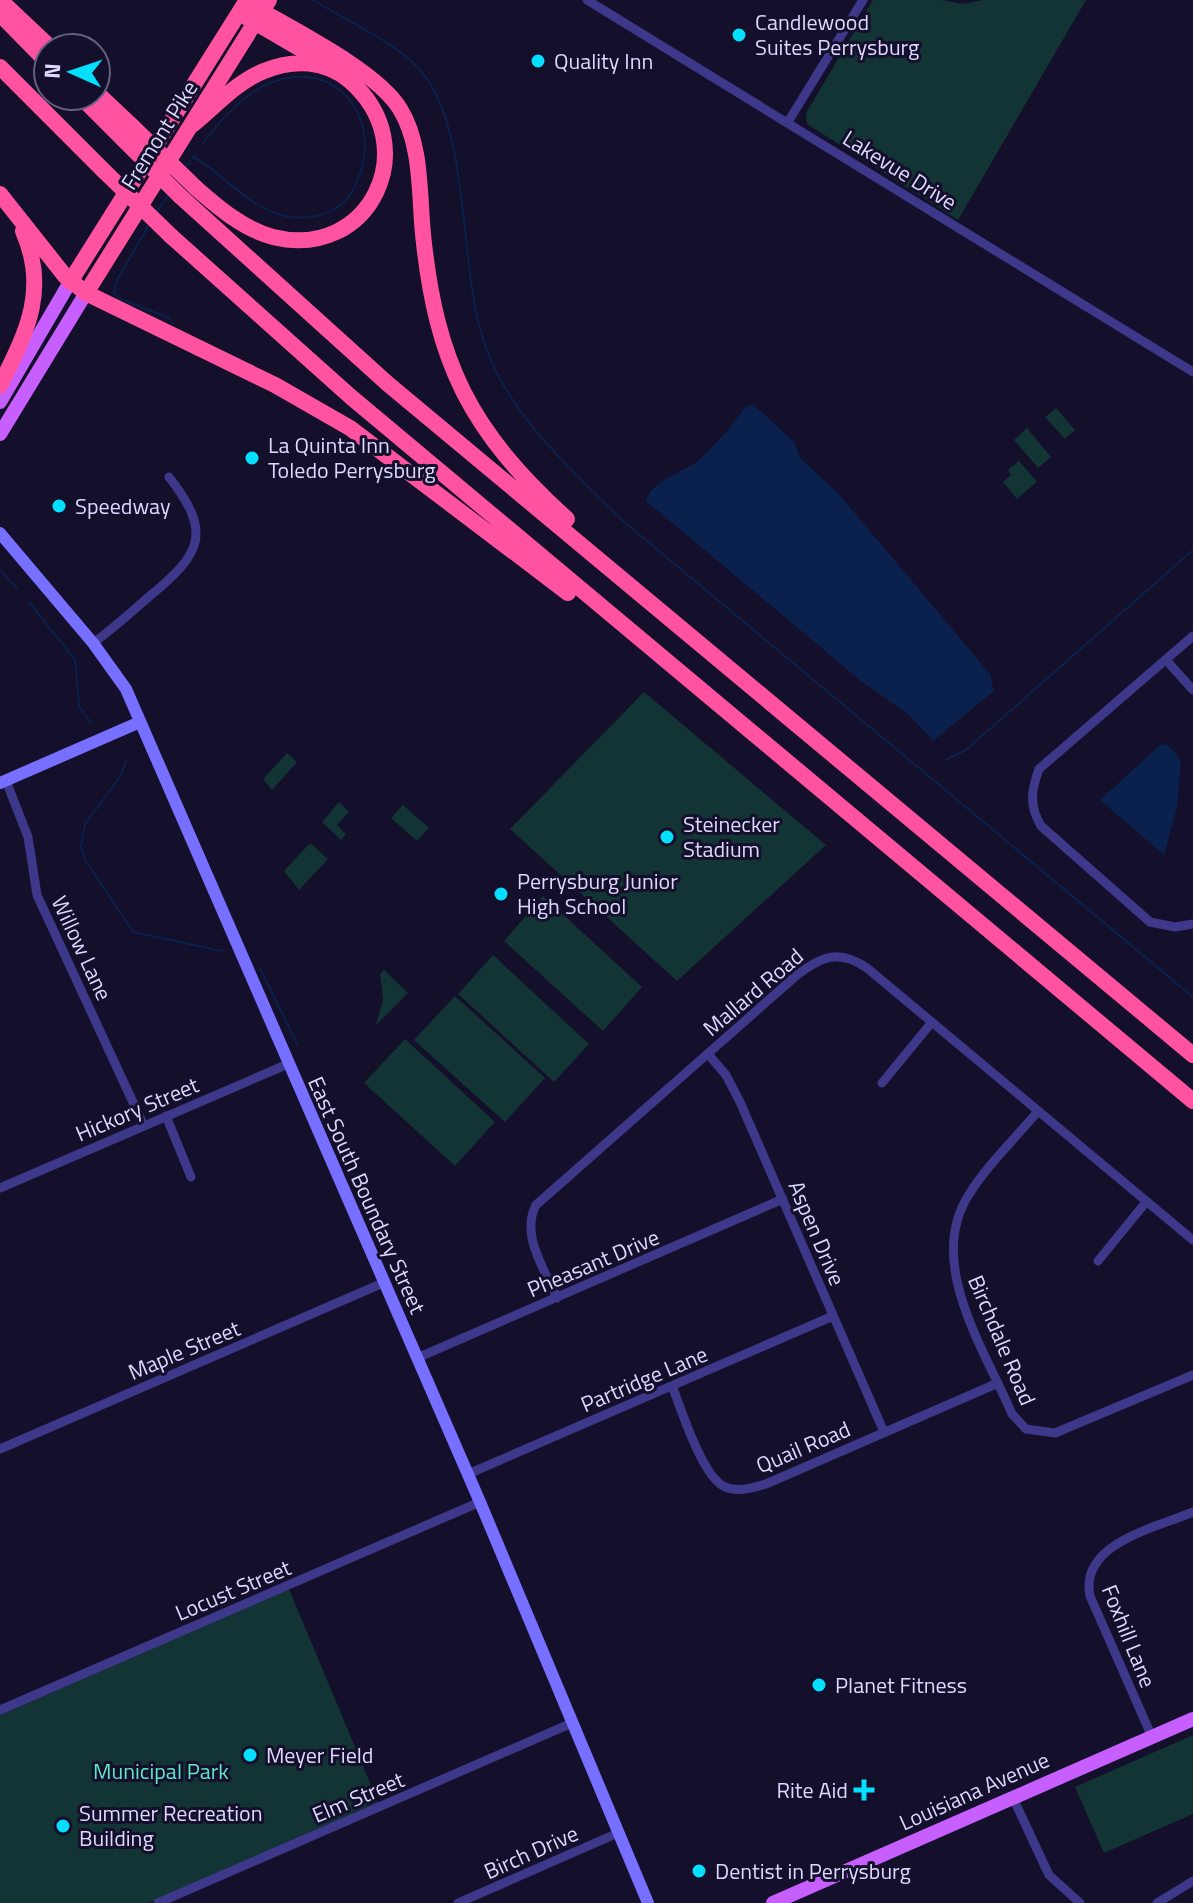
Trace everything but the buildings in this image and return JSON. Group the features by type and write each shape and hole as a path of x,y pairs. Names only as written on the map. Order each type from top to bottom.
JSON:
{"highway":[{"path":"0,0 34,32"},
{"path":"203,106 210,77 238,30 244,5 262,11 377,83 400,108 414,148 430,294 449,364 488,432 586,536 605,562"},
{"name":"Fremont Pike","path":"70,282 244,5"},
{"path":"101,112 235,219 274,237 298,240 322,236 355,219 379,187 386,163 385,138 372,104 262,11"},
{"name":"Fremont Pike","path":"86,293 262,11"},
{"path":"0,14 32,47"},
{"path":"191,126 261,72 295,64 331,67"},
{"path":"0,67 171,236 351,397 1193,1101"},
{"path":"112,112 180,196 388,384 1193,1055"},
{"path":"0,194 70,282 86,293 275,385 350,428 736,719"},
{"path":"0,386 30,324 33,298 34,271 17,218"}],"main road":[{"path":"0,402 70,282"},
{"path":"0,434 86,293"},
{"path":"0,418 17,391 23,364"},
{"name":"Louisiana Avenue","path":"773,1903 1193,1719"}],"street":[{"name":"Lakevue Drive","path":"587,0 1193,372"},
{"path":"788,122 863,0"},
{"path":"93,643 174,576 194,551 197,535 193,516 169,477"},
{"name":"East South Boundary Street","path":"0,533 116,673 140,722 468,1474 648,1903"},
{"path":"1193,636 1039,769 1031,791 1041,826 1150,922 1175,927 1193,924"},
{"path":"1166,660 1193,690"},
{"path":"3,782 140,722"},
{"name":"Willow Lane","path":"3,782 28,837 37,895 144,1126"},
{"name":"Mallard Road","path":"557,1298 530,1232 530,1217 536,1205 797,975 833,955 857,961 1193,1240"},
{"path":"882,1083 932,1022"},
{"name":"Aspen Drive","path":"708,1054 732,1086 884,1432"},
{"name":"Hickory Street","path":"0,1188 288,1064"},
{"name":"Birchdale Road","path":"1038,1111 969,1194 953,1233 952,1261 957,1287 998,1383 1021,1425 1034,1433 1049,1434 1193,1375"},
{"path":"166,1116 191,1177"},
{"name":"Pheasant Drive","path":"417,1358 783,1199"},
{"path":"1098,1261 1146,1202"},
{"name":"Maple Street","path":"0,1449 383,1283"},
{"name":"Partridge Lane","path":"468,1474 833,1316"},
{"name":"Quail Road","path":"672,1386 709,1470 721,1484 730,1488 766,1484 998,1383"},
{"name":"Locust Street","path":"0,1710 480,1502"},
{"name":"Foxhill Lane","path":"1152,1737 1090,1596 1090,1571 1106,1550 1193,1512"},
{"name":"Elm Street","path":"158,1903 572,1723"},
{"path":"1013,1798 1049,1875 1080,1903"},
{"name":"Birch Drive","path":"458,1903 618,1833"},
{"path":"1157,1903 1193,1881"}],"green space":[{"path":"873,0 942,0 963,4 983,0 1086,0 958,220 807,124 806,113"},
{"path":"1056,408 1075,430 1065,439 1045,417"},
{"path":"1027,428 1051,457 1038,468 1014,440"},
{"path":"1019,461 1037,482 1017,499 1003,482 1011,475 1008,470"},
{"name":"Steinecker Stadium","path":"644,692 826,845 677,981 510,829"},
{"path":"287,753 297,762 272,790 263,779"},
{"path":"339,802 349,812 337,825 346,834 341,840 322,822"},
{"path":"403,805 429,828 417,841 391,818"},
{"path":"310,843 328,859 299,890 284,871"},
{"path":"543,896 642,987 603,1031 504,941"},
{"path":"493,955 589,1044 554,1082 458,994"},
{"path":"384,970 408,993 376,1025 383,999 380,974"},
{"path":"455,996 545,1078 505,1122 414,1040"},
{"path":"405,1039 495,1122 455,1166 364,1083"},
{"name":"Municipal Park","path":"289,1589 378,1802 149,1903 0,1903 0,1715"},
{"path":"1193,1735 1193,1814 1104,1853 1075,1787"}],"water":[{"path":"753,404 794,442 800,458 838,493 990,674 994,691 933,741 909,715 861,681 646,501 654,487 700,459 745,407"},
{"path":"1161,744 1168,745 1181,760 1177,808 1164,855 1100,800"}],"waterway":[{"path":"313,0 397,49 420,70 436,95 448,125 456,160 475,307 483,339 507,391 541,437 622,520 1193,997"},
{"path":"193,157 260,206 285,216 304,217 324,214 347,198 362,166 365,142 361,121 351,102 337,88 318,79 295,77 270,83 250,94 203,143"},
{"path":"184,169 195,155"},
{"path":"156,213 168,195"},
{"path":"149,225 117,280 114,292 118,298 169,318 173,324"},
{"path":"946,760 966,750 1193,550"},
{"path":"0,570 17,588"},
{"path":"29,602 75,660 79,706 91,723"},
{"path":"126,761 120,777 85,824 81,847 85,860 133,932 222,951"},
{"path":"260,968 297,1044"},
{"path":"342,1148 380,1239"}],"place":[{"name":"Candlewood Suites Perrysburg","path":"739,35"},
{"name":"Quality Inn","path":"538,61"},
{"name":"La Quinta Inn Toledo Perrysburg","path":"252,458"},
{"name":"Speedway","path":"59,506"},
{"name":"Steinecker Stadium","path":"667,837"},
{"name":"Perrysburg Junior High School","path":"501,894"},
{"name":"Planet Fitness","path":"819,1685"},
{"name":"Meyer Field","path":"250,1755"},
{"name":"Rite Aid","path":"864,1790"},
{"name":"Summer Recreation Building","path":"63,1826"},
{"name":"Dentist in Perrysburg","path":"699,1871"}]}
